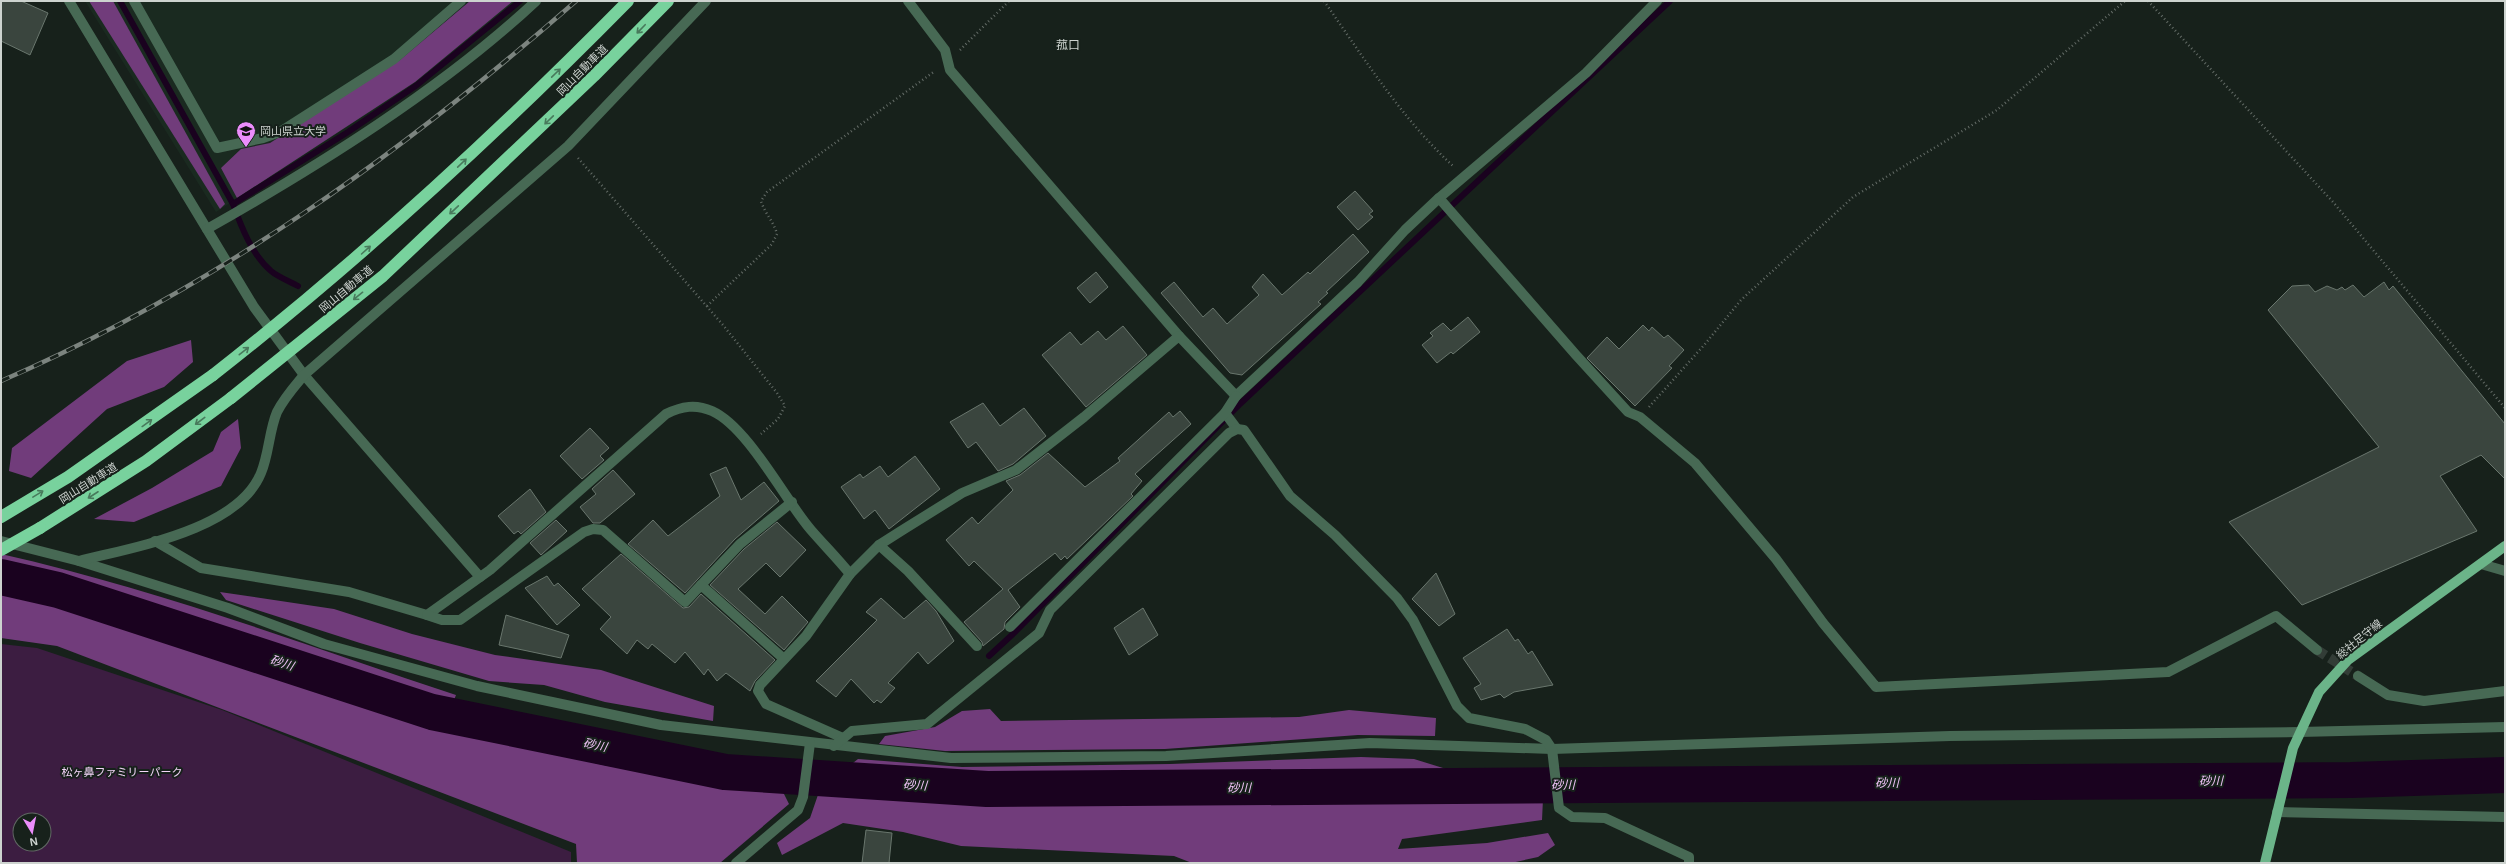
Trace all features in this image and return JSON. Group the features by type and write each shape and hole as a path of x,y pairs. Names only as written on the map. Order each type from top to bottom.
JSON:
{"highway":[{"name":"岡山自動車道","path":"3,516 81,468 213,375 363,253 460,164 628,1"},
{"name":"岡山自動車道","path":"1,550 40,528 146,461 231,398 383,276 572,98 668,1"}],"main road":[{"name":"総社足守線","path":"2265,863 2292,748 2319,692 2348,660 2435,595 2505,546"}],"street":[{"path":"69,1 254,307 304,375 480,577"},
{"path":"134,1 217,148 263,138 280,132 394,59 462,1"},
{"path":"206,229 242,209 342,146 431,87 516,19 536,1"},
{"path":"80,561 155,541 217,520 236,507 251,492 261,473 277,413 286,398 304,375 568,146 706,1"},
{"path":"908,1 945,50 950,70 1179,336 1236,396"},
{"path":"834,746 852,731 927,724 1039,633 1050,610 1229,433 1230,419 1236,396 1358,282 1395,241 1446,205 1463,176 1586,73 1657,1"},
{"path":"1446,205 1576,355 1628,412 1640,417 1695,463 1776,559 1823,623 1876,687 2168,672 2276,616 2317,650"},
{"path":"843,738 766,704 758,690 760,685 806,636 850,574 879,545 962,493 1016,470 1084,417 1179,336"},
{"path":"427,615 480,577 666,414 681,406 699,407 713,412 734,427 792,502 811,530 850,574"},
{"path":"1010,627 1230,419"},
{"path":"1230,419 1244,430 1290,496 1335,535 1397,598 1413,620 1457,706 1469,718 1525,729 1546,740 1552,749 1559,808 1572,817 1606,818 1689,857 1689,863"},
{"path":"155,541 201,568 349,592 442,620 460,620 584,532 593,529 603,530 685,602 740,544 792,502"},
{"path":"1,541 80,561 228,608 324,644 453,681 662,725 809,747 834,746 951,758 1166,756 1370,743 1552,749 1950,736 2300,732 2505,727"},
{"path":"879,545 908,571 977,646"},
{"path":"2481,564 2505,571"},
{"path":"701,585 784,659"},
{"path":"2358,676 2388,695 2424,701 2505,691"},
{"path":"736,863 798,810 803,797 809,747"},
{"path":"2278,812 2505,817"}],"path":[{"path":"707,306 772,244 777,234 775,226 765,212 762,202 767,192 948,62 1009,1"},
{"path":"1324,1 1389,94 1429,144 1463,176"},
{"path":"1640,417 1705,344 1741,300 1853,197 1998,110 2125,1"},
{"path":"2148,1 2333,202 2505,408"},
{"path":"568,146 707,306 777,393 784,406 778,419 748,445"}],"shaded area":[{"name":"岡山県立大学","path":"85,1 516,1 415,83 216,212"},
{"path":"89,1 113,1 225,204 220,209"},
{"path":"470,1 513,1 415,82 237,198 221,168 241,149 270,143 400,60"},
{"path":"191,340 193,362 164,387 107,409 31,478 9,471 12,448 127,361"},
{"path":"238,419 241,448 221,486 134,522 94,519 152,488 213,451 221,432"},
{"path":"1,554 59,568 174,601 456,695 443,729 608,766 780,786 789,804 720,863 577,863 576,844 57,646 1,638"},
{"path":"220,592 334,609 412,634 495,655 601,670 714,706 713,721 605,702 544,685 489,681 360,643 226,600"},
{"path":"990,709 1001,721 1299,717 1349,710 1436,718 1435,736 1358,735 1165,749 945,751 879,744 885,736 935,727 962,711"},
{"path":"1361,757 1414,759 1543,799 1542,820 1402,839 1398,849 1487,843 1548,833 1555,845 1538,857 1511,863 1192,863 1174,856 961,846 903,832 843,823 782,855 777,843 810,818 820,789 858,759 962,767 1170,764"}],"green space":[{"name":"松ヶ鼻ファミリーパーク","path":"1,644 37,648 222,710 571,852 571,863 1,863"}],"building":[{"path":"1,1 21,1 48,13 30,55 1,41"},
{"path":"1355,191 1373,211 1369,214 1373,217 1358,230 1337,207"},
{"path":"1353,234 1369,252 1326,292 1328,293 1318,302 1321,304 1242,375 1230,373 1161,293 1174,282 1203,317 1213,308 1227,324 1259,295 1252,287 1263,274 1282,295 1308,272 1310,274"},
{"path":"1096,272 1108,287 1090,303 1077,288"},
{"path":"2384,282 2389,290 2393,286 2505,424 2505,479 2481,455 2440,476 2477,531 2302,605 2229,522 2379,447 2268,310 2292,286 2309,285 2315,292 2327,286 2337,290 2342,287 2345,290 2353,285 2364,297"},
{"path":"1468,317 1480,332 1453,354 1451,352 1437,363 1422,345 1433,336 1430,333 1443,323 1451,331"},
{"path":"1643,325 1649,331 1652,327 1664,338 1668,335 1684,350 1669,366 1672,368 1635,406 1587,358 1607,337 1619,349"},
{"path":"1123,326 1147,355 1086,407 1042,355 1070,332 1081,345 1098,331 1106,340"},
{"path":"983,403 1000,426 1024,408 1046,436 1013,464 998,471 976,442 968,448 950,422"},
{"path":"1180,411 1191,424 1135,474 1142,481 1131,494 1133,496 1067,559 1065,556 1061,560 1055,553 1008,590 1020,607 1005,622 1004,629 983,646 982,642 964,622 1003,589 974,561 969,566 946,540 972,517 978,524 1013,490 1006,481 1020,475 1048,453 1085,487 1120,461 1118,458 1169,412 1173,417"},
{"path":"590,428 609,448 600,456 604,460 582,479 560,456"},
{"path":"915,456 940,489 889,529 875,510 864,519 841,487 860,474 863,478 880,466 888,477"},
{"path":"726,467 741,500 764,482 779,501 735,539 685,593 628,544 653,520 668,536 720,496 710,474"},
{"path":"613,470 635,494 600,523 593,523 580,507 596,494 592,489"},
{"path":"530,489 546,512 521,534 518,531 514,534 498,516"},
{"path":"556,520 567,531 541,555 530,543"},
{"path":"777,522 806,550 780,577 766,563 738,589 765,614 782,596 808,622 784,650 710,585 744,549"},
{"path":"621,554 683,608 689,607 701,594 775,660 755,681 750,691 726,673 717,681 708,669 704,675 685,652 675,663 652,644 648,649 637,640 627,654 600,629 611,617 582,589"},
{"path":"1436,573 1455,614 1439,626 1412,599"},
{"path":"547,576 554,586 558,583 580,605 557,625 525,588"},
{"path":"881,598 904,619 926,600 936,611 954,641 928,664 918,652 888,683 895,688 881,703 877,700 874,703 851,679 836,697 816,681 877,620 866,612"},
{"path":"1143,608 1158,635 1129,655 1114,628"},
{"path":"506,615 569,635 561,658 499,645"},
{"path":"1507,629 1515,641 1518,639 1528,654 1532,651 1553,685 1514,692 1504,698 1500,694 1481,700 1474,688 1481,684 1463,658"},
{"path":"866,830 892,833 889,863 862,863"}],"waterway":[{"path":"120,1 233,204 253,249 271,271 298,286"},
{"path":"233,204 348,132 417,85 520,1"},
{"path":"989,656 1013,634 1240,404 1670,1"},
{"name":"砂川","path":"1,577 58,590 432,712 725,772 987,789 2351,780 2505,775"}],"tunnel":[{"path":"2317,650 2358,676"}],"railway":[{"path":"1,381 80,344 156,304 231,260 303,214 374,164 443,112 576,1"}],"place":[{"name":"岡山県立大学","path":"246,148"}],"district":[{"name":"菰口","path":"1068,45"}]}
